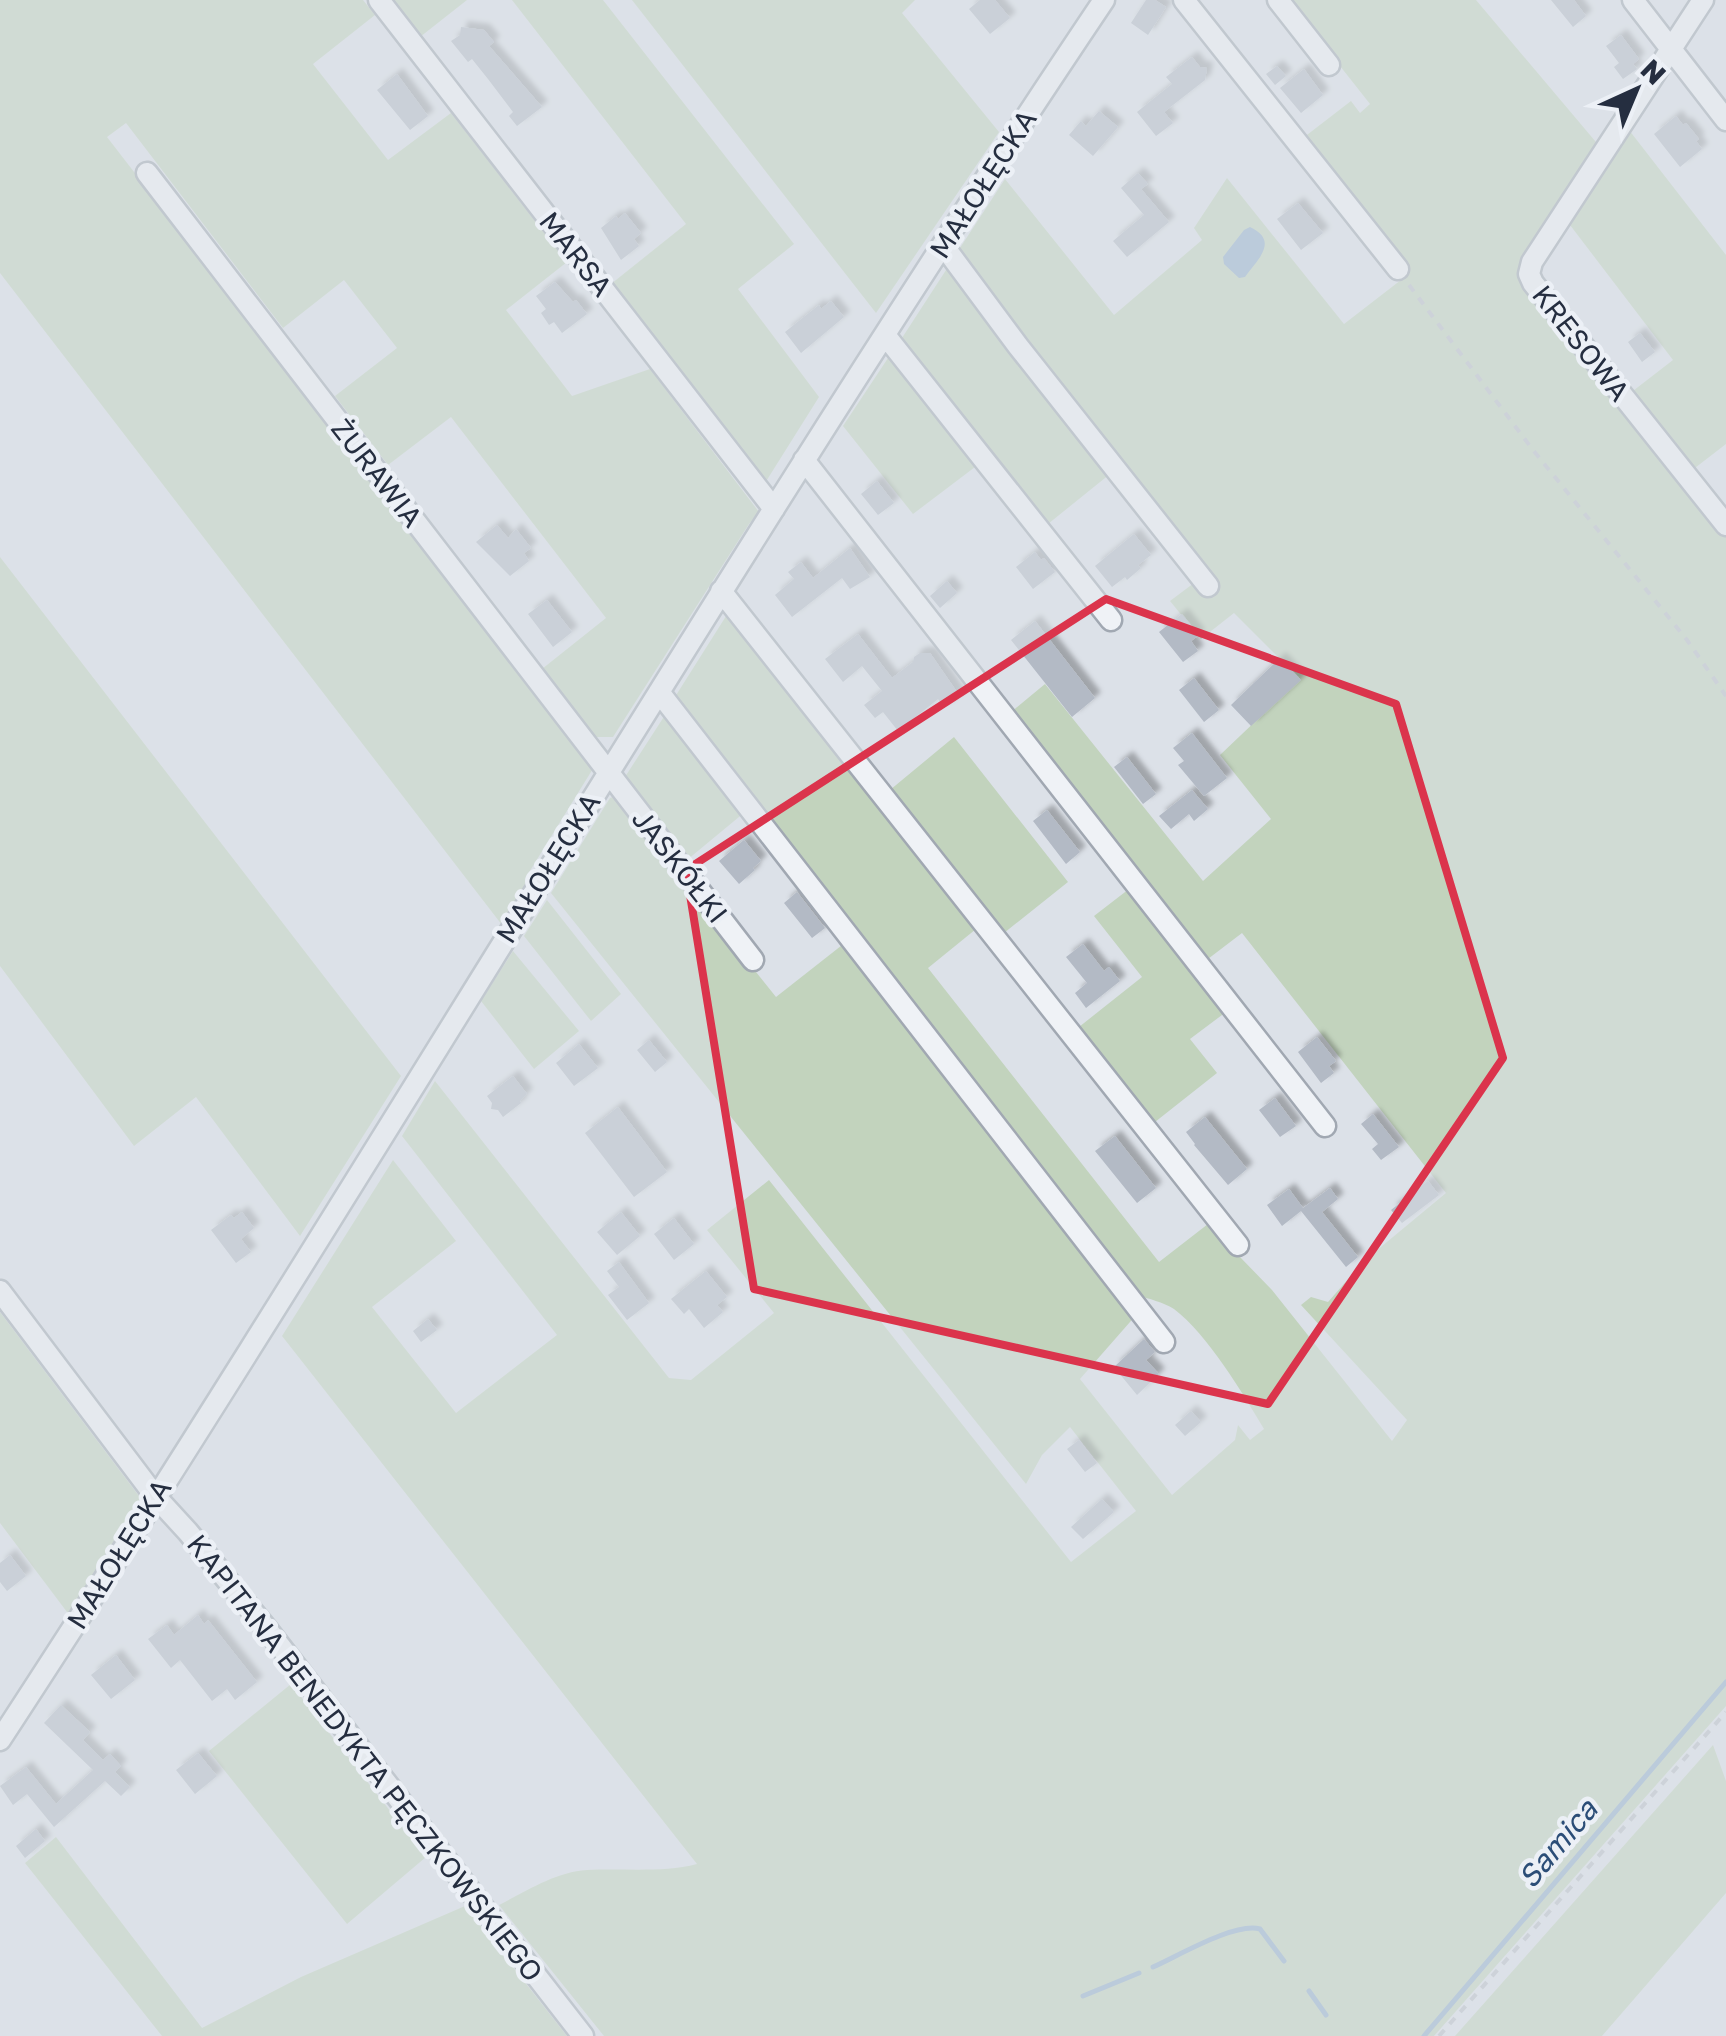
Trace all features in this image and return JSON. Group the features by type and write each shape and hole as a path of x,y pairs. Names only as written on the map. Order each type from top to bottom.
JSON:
{"street":[{"name":"MARSA","path":"379,0 774,508"},
{"name":"MAŁOŁĘCKA","path":"0,1740 272,1313 804,460 1104,0"},
{"path":"1184,0 1398,269"},
{"path":"1278,0 1329,64"},
{"path":"1633,0 1726,120"},
{"name":"KRESOWA","path":"1703,0 1532,262 1529,274 1532,283 1726,525"},
{"name":"ŻURAWIA","path":"147,173 607,772"},
{"path":"942,245 1208,586"},
{"path":"885,335 1111,620"},
{"path":"804,460 1324,1126"},
{"path":"721,591 1238,1245"},
{"path":"658,692 1164,1342"},
{"name":"JASKÓŁKI","path":"607,772 752,960"},
{"name":"KAPITANA BENEDYKTA PĘCZKOWSKIEGO","path":"0,1290 156,1496 266,1628 583,2036"}],"path":[{"path":"1398,269 1533,450 1686,640 1726,696"},
{"path":"1439,2036 1726,1712"}],"highlighted area":[{"path":"1106,599 1396,704 1503,1058 1268,1404 754,1289 686,870"}],"green space":[{"path":"0,0 363,0 375,15 313,64 388,160 451,113 567,262 506,310 572,396 650,369 759,512 613,737 594,737 542,669 606,618 451,417 388,465 335,396 397,348 344,280 283,328 126,123 107,137 594,767 528,874 531,879 502,925 0,273"},
{"path":"391,0 467,0 420,37"},
{"path":"512,0 603,0 794,244 738,289 819,397 765,483 611,284 686,224"},
{"path":"632,0 915,0 902,13 999,132 876,313"},
{"path":"1288,0 1476,0 1601,148 1518,277 1726,533 1726,1706 1434,2036 604,2036 499,1905 564,1874 697,1864 282,1336 393,1160 456,1241 372,1307 456,1413 557,1335 402,1136 435,1081 669,1378 691,1380 774,1313 707,1230 769,1180 1071,1562 1136,1511 1070,1427 1042,1455 1026,1484 551,893 610,798 615,796 776,997 846,942 1137,1314 1080,1379 1172,1495 1235,1440 1238,1425 1250,1440 1264,1429 1224,1365 1187,1320 1170,1307 1137,1295 673,700 728,613 976,929 928,968 1159,1262 1208,1224 1272,1290 1392,1441 1407,1420 1301,1305 1311,1297 1328,1302 1364,1261 1446,1193 1242,933 1204,962 1010,713 1045,684 1203,881 1271,819 1220,755 1300,679 1234,613 1201,639 1170,601 1194,583 1204,595 1216,588 956,254 1005,179 1114,315 1202,240 1194,228 1227,178 1344,324 1410,273 1303,138 1351,101 1360,113 1370,104"},
{"path":"1629,130 1726,255 1726,444 1691,471 1629,394 1673,360 1570,225"},
{"path":"948,267 1110,474 1043,528 900,341"},
{"path":"892,352 979,464 913,514 843,426"},
{"path":"0,557 401,1076 300,1236 196,1097 134,1146 0,966"},
{"path":"667,712 745,812 687,860 623,780"},
{"path":"954,737 1068,882 1004,933 890,790"},
{"path":"1129,889 1226,1012 1190,1039 1217,1073 1155,1122 1079,1027 1142,977 1094,916"},
{"path":"547,900 621,994 591,1021 524,936"},
{"path":"513,951 579,1031 534,1069 481,1001"},
{"path":"0,1312 142,1500 70,1616 0,1523"},
{"path":"291,1684 426,1857 347,1924 209,1751"},
{"path":"1713,1745 1726,1781 1726,1893 1602,2036 1455,2036"},
{"path":"56,1837 202,2028 301,1977 465,1906 567,2036 162,2036 25,1863"}],"water":[{"path":"1250,227 1259,232 1265,244 1255,264 1245,277 1239,278 1224,264 1223,257"}],"building":[{"path":"980,0 995,0 1010,18 990,34 969,9"},
{"path":"1146,0 1166,7 1148,35 1131,23"},
{"path":"1551,0 1574,0 1586,16 1573,27"},
{"path":"461,27 484,30 494,42 489,46 542,107 517,126 509,116 513,112 488,79 451,41 460,35"},
{"path":"1621,35 1639,59 1633,64 1637,69 1623,79 1614,67 1619,63 1606,46"},
{"path":"1192,57 1200,67 1207,68 1205,80 1164,112 1173,123 1156,136 1137,112 1172,84 1166,77"},
{"path":"1277,66 1286,76 1275,85 1266,74"},
{"path":"1304,69 1323,95 1301,113 1280,88"},
{"path":"397,74 428,116 410,130 377,90"},
{"path":"1099,111 1118,127 1093,156 1069,135 1081,121 1086,126"},
{"path":"1676,116 1699,139 1696,141 1702,149 1680,167 1654,134"},
{"path":"1138,173 1148,184 1141,189 1169,222 1127,257 1113,241 1144,215 1121,188"},
{"path":"1298,203 1323,233 1301,250 1277,219"},
{"path":"625,213 641,233 634,239 639,246 621,260 601,228"},
{"path":"555,282 587,314 562,333 554,322 549,325 541,313 546,309 536,296"},
{"path":"831,301 844,317 801,353 785,332 819,305 821,309"},
{"path":"1640,333 1655,352 1642,362 1628,342"},
{"path":"877,481 894,503 878,515 861,494"},
{"path":"497,525 508,538 516,529 531,548 524,553 529,561 510,576 476,542"},
{"path":"1134,534 1151,555 1127,580 1125,577 1112,587 1095,566"},
{"path":"850,548 870,577 850,589 842,578 792,617 775,595 794,579 788,572 801,562 813,578"},
{"path":"1035,552 1055,572 1033,589 1016,567"},
{"path":"947,581 957,593 940,608 930,596"},
{"path":"547,600 572,632 553,647 528,614"},
{"path":"1182,614 1199,635 1191,641 1198,651 1183,662 1159,632"},
{"path":"1035,621 1095,698 1072,717 1011,640"},
{"path":"858,634 892,678 920,653 930,653 959,695 944,707 938,699 898,731 883,712 875,718 864,705 882,691 862,666 843,682 825,659"},
{"path":"1280,658 1301,680 1251,726 1231,705"},
{"path":"1194,678 1219,710 1204,722 1179,690"},
{"path":"1192,733 1227,778 1204,796 1178,765 1184,761 1173,748"},
{"path":"1127,757 1156,794 1143,804 1114,767"},
{"path":"1192,790 1208,809 1194,821 1189,814 1171,829 1159,816"},
{"path":"1047,810 1080,852 1066,864 1033,821"},
{"path":"744,840 761,861 739,884 719,861"},
{"path":"797,892 825,928 812,938 784,903"},
{"path":"1083,944 1104,971 1109,967 1120,981 1086,1008 1075,993 1087,983 1066,957"},
{"path":"1317,1037 1336,1061 1329,1066 1334,1073 1321,1083 1298,1052"},
{"path":"649,1040 667,1062 655,1072 637,1050"},
{"path":"579,1044 598,1068 574,1086 556,1063"},
{"path":"513,1076 527,1094 503,1117 498,1110 491,1109 487,1096"},
{"path":"1275,1098 1296,1126 1280,1137 1259,1110"},
{"path":"618,1107 667,1172 634,1197 585,1133"},
{"path":"1373,1114 1399,1147 1381,1160 1372,1149 1378,1144 1361,1124"},
{"path":"1205,1117 1247,1169 1228,1185 1186,1132"},
{"path":"1115,1136 1156,1188 1137,1203 1095,1151"},
{"path":"1428,1181 1439,1195 1402,1223 1391,1210"},
{"path":"1330,1188 1338,1199 1322,1212 1358,1257 1346,1267 1301,1211 1282,1226 1267,1205 1289,1189 1303,1208"},
{"path":"242,1212 254,1228 241,1239 251,1252 236,1263 211,1230"},
{"path":"621,1212 640,1236 617,1255 597,1232"},
{"path":"674,1218 694,1244 674,1260 654,1234"},
{"path":"619,1262 649,1303 627,1320 608,1295 619,1287 607,1271"},
{"path":"706,1271 727,1297 717,1305 723,1312 704,1328 689,1309 684,1314 671,1299"},
{"path":"428,1319 437,1330 421,1342 413,1331"},
{"path":"1144,1339 1155,1352 1146,1360 1159,1374 1137,1395 1114,1367"},
{"path":"1191,1411 1201,1422 1185,1436 1175,1425"},
{"path":"1079,1440 1097,1463 1085,1472 1067,1449"},
{"path":"1102,1499 1114,1512 1083,1539 1071,1527"},
{"path":"10,1555 26,1576 7,1591 0,1582 0,1563"},
{"path":"198,1615 204,1624 208,1620 257,1682 235,1700 227,1689 212,1701 180,1660 171,1668 148,1639 167,1625 174,1635"},
{"path":"116,1655 135,1680 111,1699 91,1675"},
{"path":"61,1705 90,1732 83,1740 103,1760 110,1754 121,1766 115,1772 130,1787 121,1796 105,1781 54,1827 27,1794 13,1805 0,1786 26,1767 56,1804 93,1770 44,1723"},
{"path":"198,1753 217,1776 195,1794 176,1770"},
{"path":"36,1829 45,1841 25,1858 16,1846"}],"waterway":[{"name":"Samica","path":"1424,2036 1726,1682"},
{"path":"1153,1967 1222,1935 1249,1928 1260,1929 1284,1961"},
{"path":"1083,1996 1139,1973"},
{"path":"1309,1991 1326,2015"}]}
